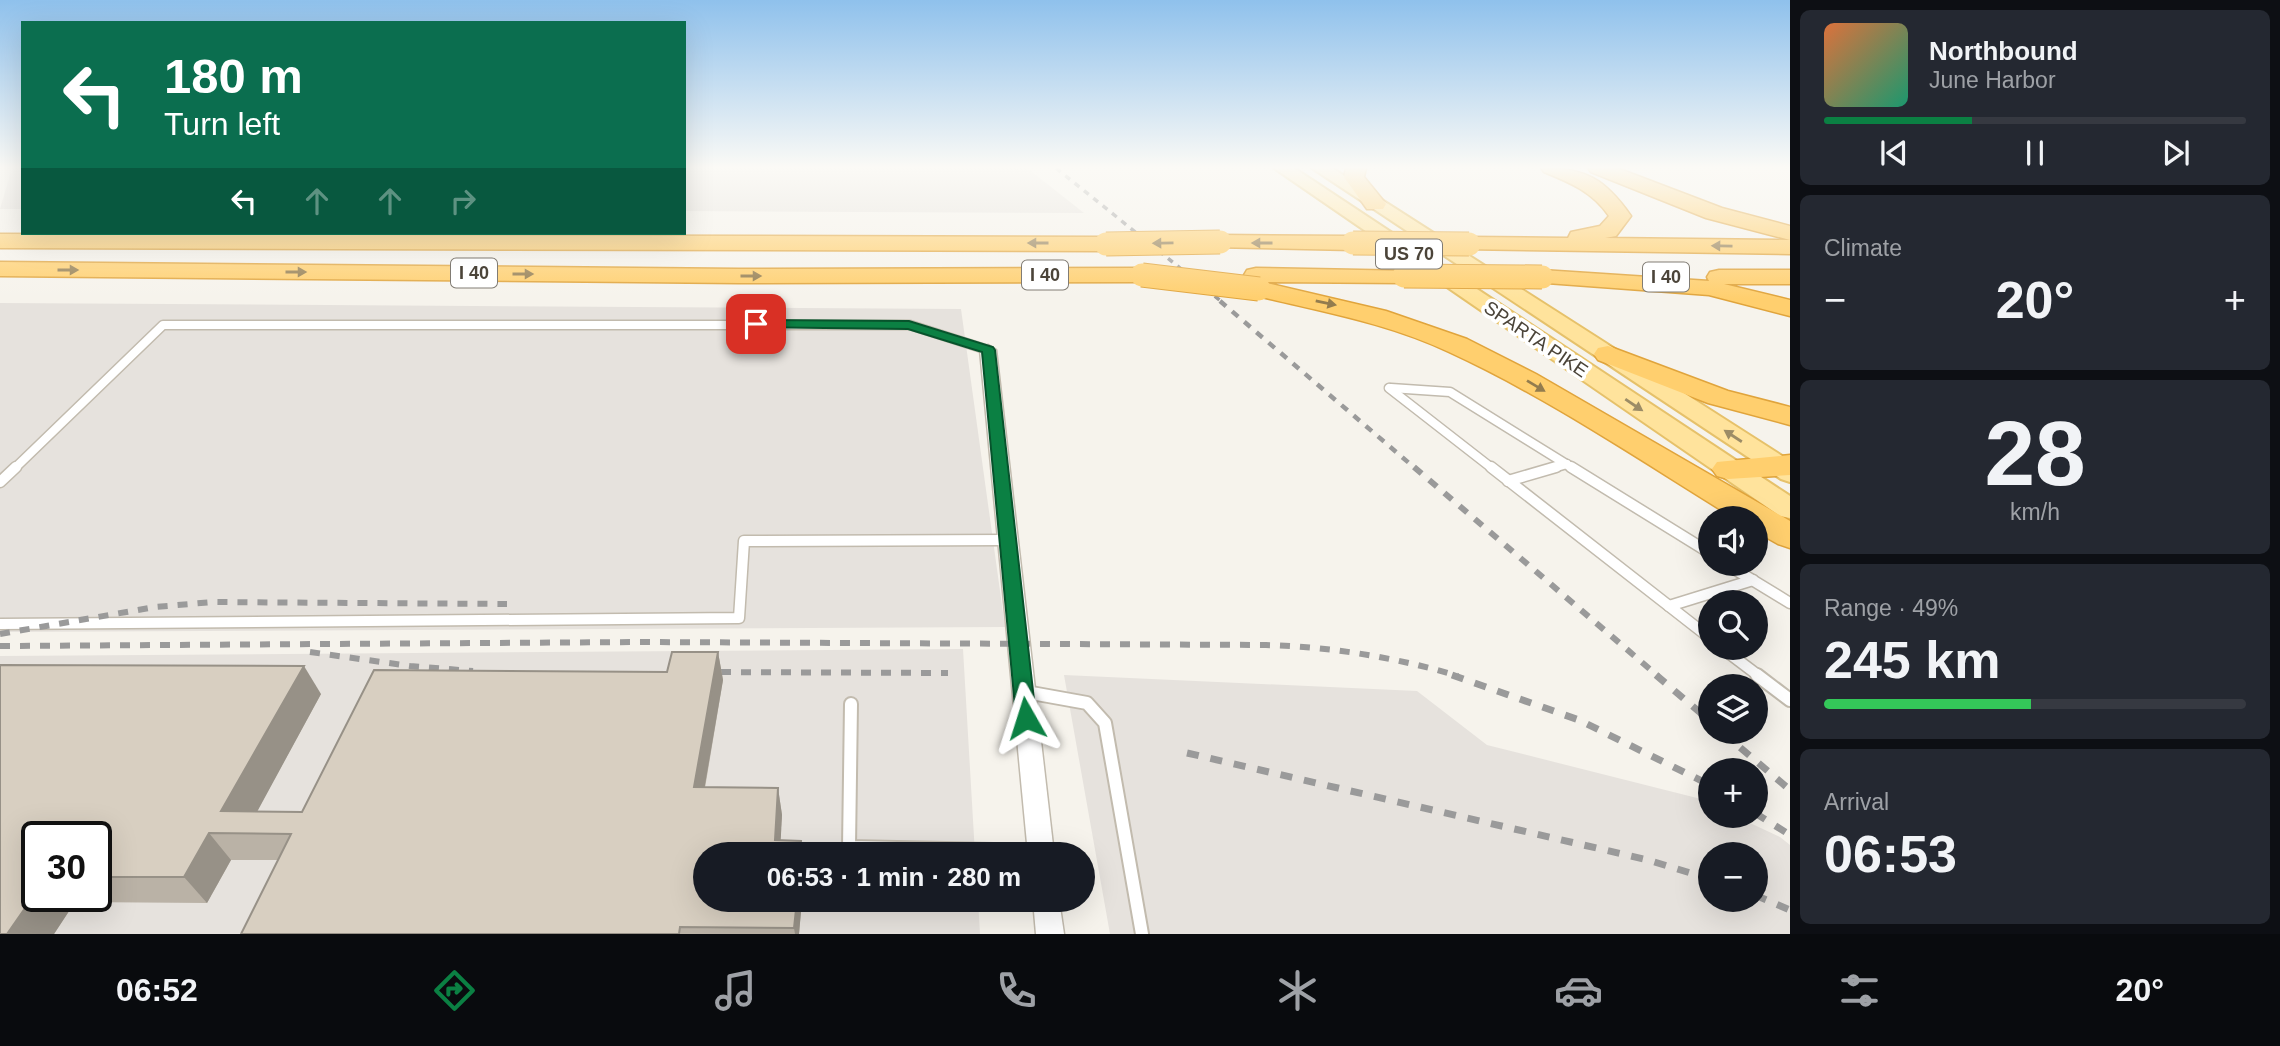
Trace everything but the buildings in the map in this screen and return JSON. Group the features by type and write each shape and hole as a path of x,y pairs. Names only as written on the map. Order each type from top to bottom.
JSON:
{"highway":[{"path":"1469,244 1608,232 1617,223 1620,216 1617,212"},
{"path":"1710,212 1790,233"},
{"name":"I 40","path":"0,242 1220,242 1790,247"},
{"name":"I 40","path":"0,270 739,276 1142,275 1252,282 1404,276 1790,277"},
{"path":"1542,277 1709,288 1790,308"},
{"path":"1252,282 1377,316 1457,345 1526,380 1790,536"},
{"path":"1608,354 1718,397 1790,416"},
{"path":"1728,469 1787,468"}],"main road":[{"name":"SPARTA PIKE","path":"1347,212 1790,509"},
{"name":"SPARTA PIKE","path":"1387,212 1787,468"}],"street":[{"path":"988,350 1040,842"},
{"path":"1047,912 1050,934"}],"lane":[{"path":"0,482 163,325 909,325 988,350"},
{"path":"1698,546 1450,392 1389,388 1698,629"},
{"path":"1508,481 1567,464"},
{"path":"0,624 739,618 744,541 1007,540"},
{"path":"1746,576 1790,603"},
{"path":"1669,606 1753,580"},
{"path":"1737,660 1790,701"},
{"path":"1023,691 1087,703 1105,723 1142,934"},
{"path":"849,842 851,704"}],"shaded area":[{"path":"801,212 1082,212 1084,213"},
{"path":"0,303 961,309 1005,627 0,632"},
{"path":"963,649 974,842 693,842 693,912 979,912 980,934 0,934 0,656"},
{"path":"1064,675 1417,691 1487,745 1698,798 1698,828 1761,828 1780,837 1790,845 1790,934 1110,934"}],"railway":[{"path":"1110,212 1222,302"},
{"path":"1220,301 1416,469"},
{"path":"1414,467 1658,676"},
{"path":"0,634 155,607 212,602 507,604"},
{"path":"0,646 644,642 1266,645 1363,654 1458,676"},
{"path":"310,652 410,666 473,671"},
{"path":"701,672 948,673"},
{"path":"1452,675 1579,720 1698,779"},
{"path":"1656,675 1698,711"},
{"path":"1736,744 1790,790"},
{"path":"1187,753 1648,860 1698,875"},
{"path":"1768,821 1790,835"},
{"path":"1768,901 1790,910"}],"route":[{"path":"756,324 909,325 988,350 1026,718"}]}
